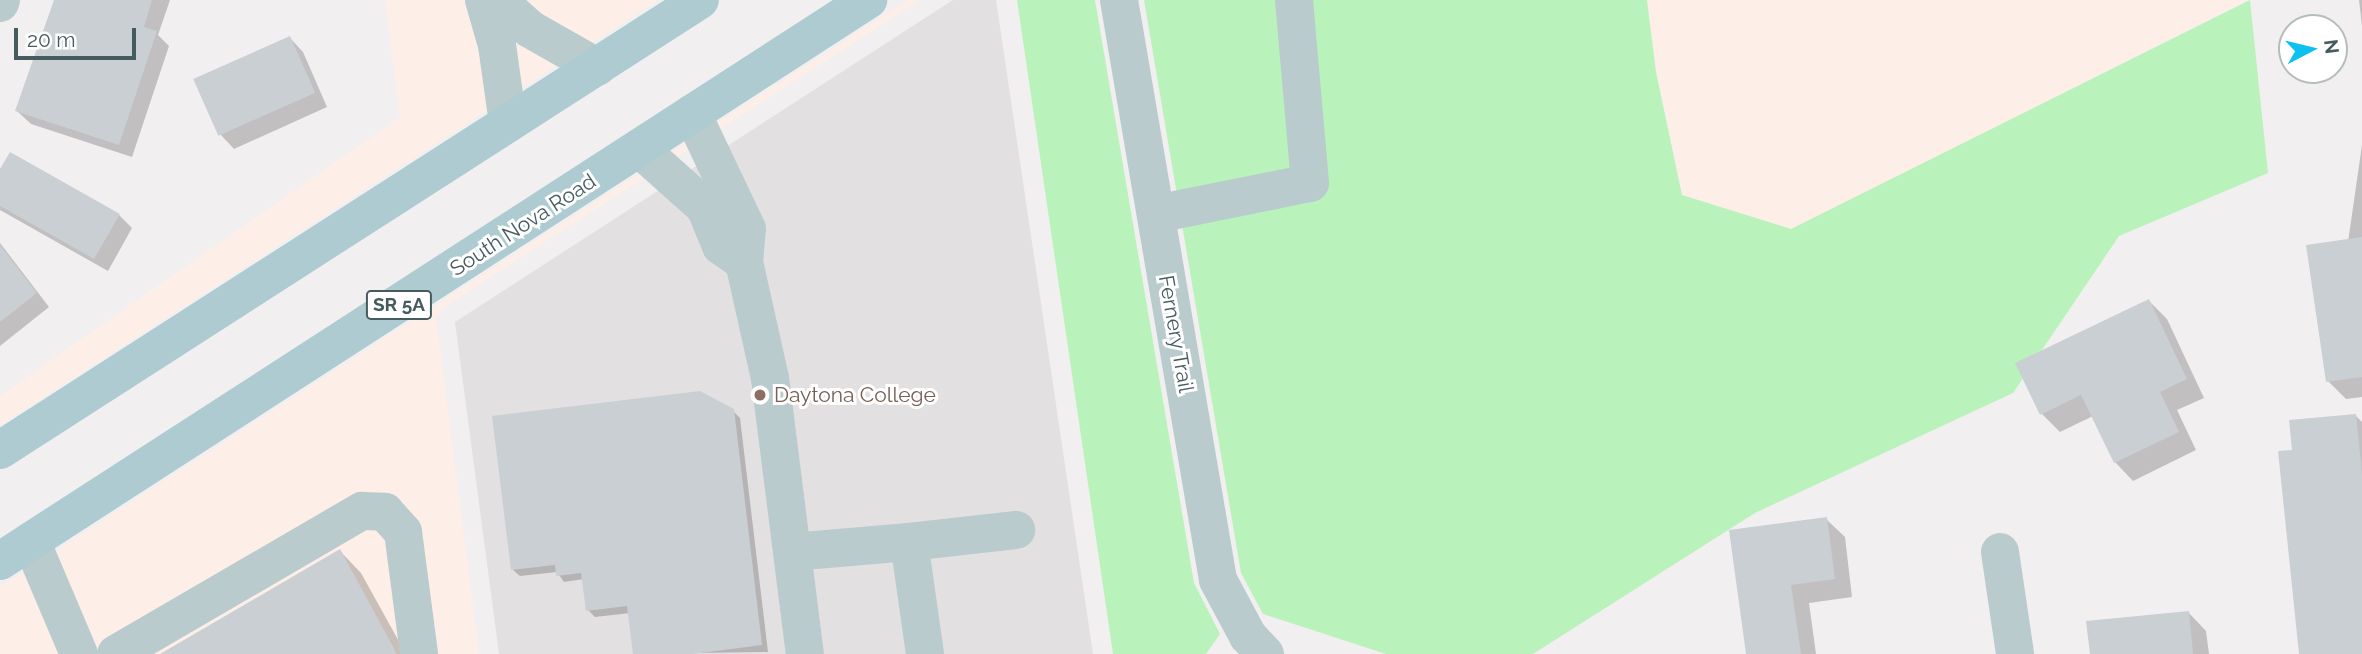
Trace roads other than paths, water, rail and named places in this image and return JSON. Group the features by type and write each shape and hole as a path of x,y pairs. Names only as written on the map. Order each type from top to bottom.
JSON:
{"main road":[{"path":"0,450 700,0"},
{"name":"South Nova Road","path":"15,551 641,150 692,113 868,0"}],"street":[{"path":"484,0 497,45 508,122"},
{"path":"498,0 530,29 597,66"},
{"name":"Fernery Trail","path":"1119,0 1218,580 1248,636 1265,654"},
{"path":"1156,214 1310,183 1294,0"},
{"path":"692,113 747,229 744,262 771,378 805,654"},
{"path":"641,150 705,207 721,246 744,262"},
{"path":"116,654 362,511 385,512 403,532 419,654"},
{"path":"793,552 1016,530"},
{"path":"909,542 925,654"},
{"path":"15,551 79,654"},
{"path":"2000,552 2015,654"}],"place":[{"name":"Daytona College","path":"760,395"}]}
